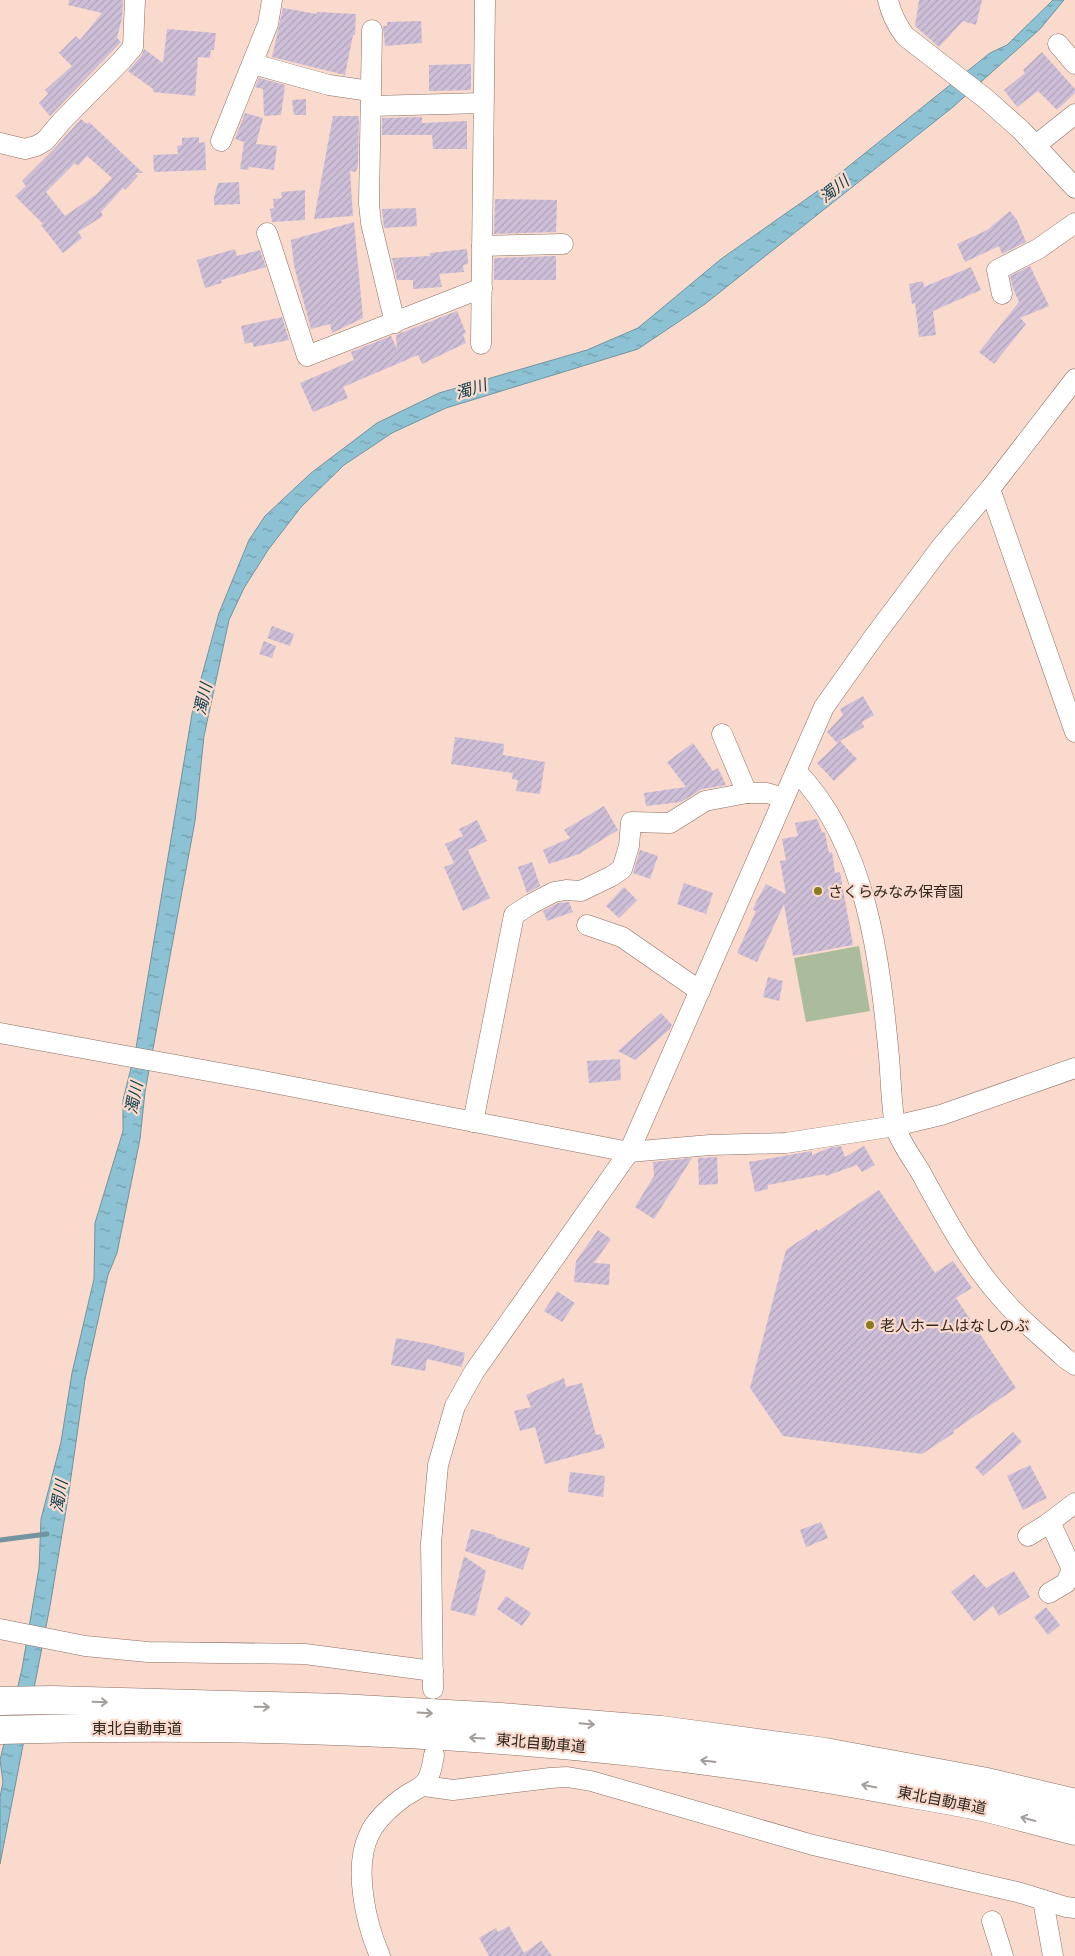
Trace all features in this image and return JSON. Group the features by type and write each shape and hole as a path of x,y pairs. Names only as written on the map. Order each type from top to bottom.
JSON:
{"highway":[{"name":"東北自動車道","path":"0,1701 51,1700 340,1708 501,1717 661,1730 825,1752 987,1782 1075,1803"},
{"name":"東北自動車道","path":"0,1730 163,1728 330,1732 483,1738 649,1753 812,1775 990,1809 1075,1831"}],"street":[{"path":"0,142 26,149 45,141 133,47 135,0"},
{"path":"221,141 268,24 272,0"},
{"path":"482,344 485,0"},
{"path":"888,0 896,24 905,36 1021,130 1075,188"},
{"path":"372,30 368,204 370,222 395,323"},
{"path":"1058,44 1075,64"},
{"path":"253,64 329,84 371,98 483,103"},
{"path":"1036,145 1075,114"},
{"path":"1002,294 996,270 1038,249 1075,224"},
{"path":"267,233 307,356 482,288"},
{"path":"482,246 563,244"},
{"path":"0,1629 85,1646 148,1652 305,1654 433,1680 431,1543 438,1465 454,1406 474,1372 628,1152 824,707 840,682 942,546 990,490 1075,379"},
{"path":"990,490 1075,732"},
{"path":"722,734 747,793"},
{"path":"796,771 812,787 824,804 847,849 867,909 881,980 895,1126 952,1228 980,1271 1006,1304 1065,1358 1075,1364"},
{"path":"474,1122 514,916 531,904 554,892 566,890 581,891 622,869 629,846 631,822 670,822 705,801 747,793 767,793 784,798"},
{"path":"587,925 622,937 700,990"},
{"path":"0,1033 628,1152 710,1145 786,1143 895,1126 941,1114 1075,1068"},
{"path":"1028,1536 1075,1503"},
{"path":"1049,1593 1066,1583 1072,1569 1050,1522"},
{"path":"380,1956 366,1908 362,1883 363,1852 368,1836 376,1822 397,1802 424,1786 432,1772 434,1755"},
{"path":"424,1786 453,1790 550,1778 568,1777 591,1781 812,1845 1021,1893 1075,1908"},
{"path":"1043,1900 1053,1956"},
{"path":"992,1921 1003,1956"}],"green space":[{"path":"859,946 870,1011 806,1022 794,958"}],"water":[{"name":"濁川","path":"1053,0 1064,0 1040,29 953,107 705,304 638,349 446,408 392,433 344,465 301,507 268,550 244,588 229,620 204,736 195,821 145,1092 140,1139 117,1253 108,1275 85,1379 50,1606 0,1864 0,1797 3,1782 0,1760 22,1669 39,1568 41,1519 61,1442 72,1373 94,1279 95,1223 123,1131 123,1100 136,1048 193,708 219,613 249,540 265,516 311,473 377,423 439,393 587,350 638,328 721,259 819,190 990,53 1007,45"}],"building":[{"path":"69,0 123,0 122,18 117,38 121,42 50,116 39,103 48,94 45,90 72,66 59,53 76,36 80,40 102,13 68,5"},
{"path":"919,0 982,0 976,25 963,21 939,47 915,26"},
{"path":"283,8 317,14 317,12 356,14 355,35 353,35 345,75 272,57"},
{"path":"421,21 422,43 385,46 383,26 387,26 387,22"},
{"path":"167,29 216,33 214,50 211,50 210,58 198,57 195,96 153,92 153,89 128,71 142,55 144,49 163,63"},
{"path":"1042,52 1075,89 1075,93 1057,110 1038,91 1017,107 1004,90 1025,73 1023,70"},
{"path":"471,64 471,90 429,91 429,65"},
{"path":"259,78 285,85 281,115 264,116 263,89 255,87"},
{"path":"306,99 306,115 294,115 292,100"},
{"path":"245,113 263,118 256,144 277,146 274,170 249,167 248,170 240,169 244,142 235,139"},
{"path":"333,116 359,116 358,164 356,172 350,171 353,216 314,219"},
{"path":"422,117 422,123 467,121 467,149 433,149 432,135 382,135 382,118"},
{"path":"81,119 87,124 89,122 143,173 135,173 138,176 125,190 123,188 101,212 103,216 78,232 82,238 63,253 41,225 43,224 15,196 26,186 22,181","holes":["87,156 112,178 97,194 65,216 46,192 75,163 78,166"]},
{"path":"199,137 199,143 205,142 206,170 154,172 153,155 178,154 177,146 182,145 182,138"},
{"path":"239,182 240,204 214,205 218,183"},
{"path":"305,190 305,220 272,222 270,209 274,208 273,199 282,198 281,192"},
{"path":"495,199 557,200 556,232 494,234"},
{"path":"416,208 417,226 384,228 382,209"},
{"path":"1010,211 1017,220 1026,242 1002,254 999,246 965,262 957,244 987,230"},
{"path":"354,222 363,318 332,333 330,324 311,329 294,266 291,240"},
{"path":"235,249 237,256 260,250 266,267 221,280 222,283 205,288 197,260"},
{"path":"467,249 468,264 463,265 464,272 439,274 442,287 413,289 413,280 397,280 392,258 430,256 430,253"},
{"path":"556,256 556,280 494,280 494,258"},
{"path":"1030,266 1049,306 1020,318 1026,324 994,364 979,352 1019,302 1010,276"},
{"path":"971,267 981,290 933,311 936,335 919,337 915,303 912,304 909,284 923,281 924,287"},
{"path":"457,311 466,333 463,334 466,343 422,364 418,355 343,387 348,398 313,412 300,383 354,360 351,352 391,336 397,349 396,335"},
{"path":"282,317 289,340 254,347 252,342 245,344 241,326"},
{"path":"272,626 294,634 290,646 267,638"},
{"path":"264,641 276,646 272,658 259,654"},
{"path":"863,696 874,715 862,722 864,727 837,743 827,732 843,715 840,709"},
{"path":"455,737 504,744 503,755 545,762 540,794 516,791 518,780 512,779 513,773 451,764"},
{"path":"840,741 857,759 834,781 817,763"},
{"path":"693,743 713,771 718,768 726,785 702,789 681,802 646,806 644,793 686,787 667,762"},
{"path":"604,806 618,830 579,854 549,864 543,850 570,838 564,830"},
{"path":"817,819 822,832 825,833 829,853 832,852 835,873 840,872 853,945 793,956 784,904 757,962 737,953 756,911 753,910 756,902 766,884 786,894 780,861 786,860 782,839 798,836 795,823"},
{"path":"477,820 487,841 468,850 490,898 463,911 444,867 454,863 445,844 463,836 459,829"},
{"path":"640,850 658,856 650,879 633,873"},
{"path":"532,862 540,886 527,893 518,867"},
{"path":"684,883 713,893 706,914 677,904"},
{"path":"624,887 637,900 619,918 606,906"},
{"path":"569,902 573,912 547,921 543,911 558,903"},
{"path":"768,977 783,981 779,1001 763,997"},
{"path":"661,1013 672,1025 670,1029 635,1060 618,1051"},
{"path":"620,1059 621,1080 589,1083 587,1061"},
{"path":"841,1146 845,1157 864,1146 875,1165 862,1172 857,1165 826,1176 825,1174 768,1185 768,1189 755,1192 749,1162 812,1151 812,1155 829,1148"},
{"path":"717,1157 718,1184 699,1185 698,1158"},
{"path":"692,1158 654,1219 635,1207 654,1176 653,1162"},
{"name":"老人ホームはなしのぶ","path":"879,1190 935,1273 953,1261 972,1288 956,1298 1016,1388 922,1454 783,1436 750,1388 786,1250"},
{"path":"598,1230 611,1239 594,1263 610,1264 609,1285 574,1282 576,1261"},
{"path":"557,1291 575,1303 562,1322 544,1311"},
{"path":"396,1338 465,1353 462,1367 427,1359 425,1371 391,1365"},
{"path":"564,1378 566,1387 582,1383 596,1435 601,1434 605,1448 545,1464 535,1427 520,1431 514,1411 531,1407 526,1395"},
{"path":"1013,1432 1022,1442 983,1476 975,1467"},
{"path":"1030,1465 1047,1498 1023,1510 1007,1476"},
{"path":"570,1472 605,1476 603,1497 568,1492"},
{"path":"821,1522 828,1538 806,1547 800,1530"},
{"path":"471,1529 495,1535 495,1537 530,1548 523,1570 465,1551"},
{"path":"464,1556 486,1571 475,1616 450,1610"},
{"path":"1014,1571 1030,1597 999,1616 993,1606 974,1621 951,1592 974,1574 986,1588"},
{"path":"506,1596 531,1613 522,1626 497,1609"},
{"path":"1046,1607 1060,1625 1048,1635 1034,1617"},
{"path":"509,1926 524,1953 541,1941 552,1956 489,1956 479,1938 496,1928 498,1932"}],"waterway":[{"path":"0,1540 47,1534"}],"place":[{"name":"さくらみなみ保育園","path":"818,891"},
{"name":"老人ホームはなしのぶ","path":"870,1325"}]}
